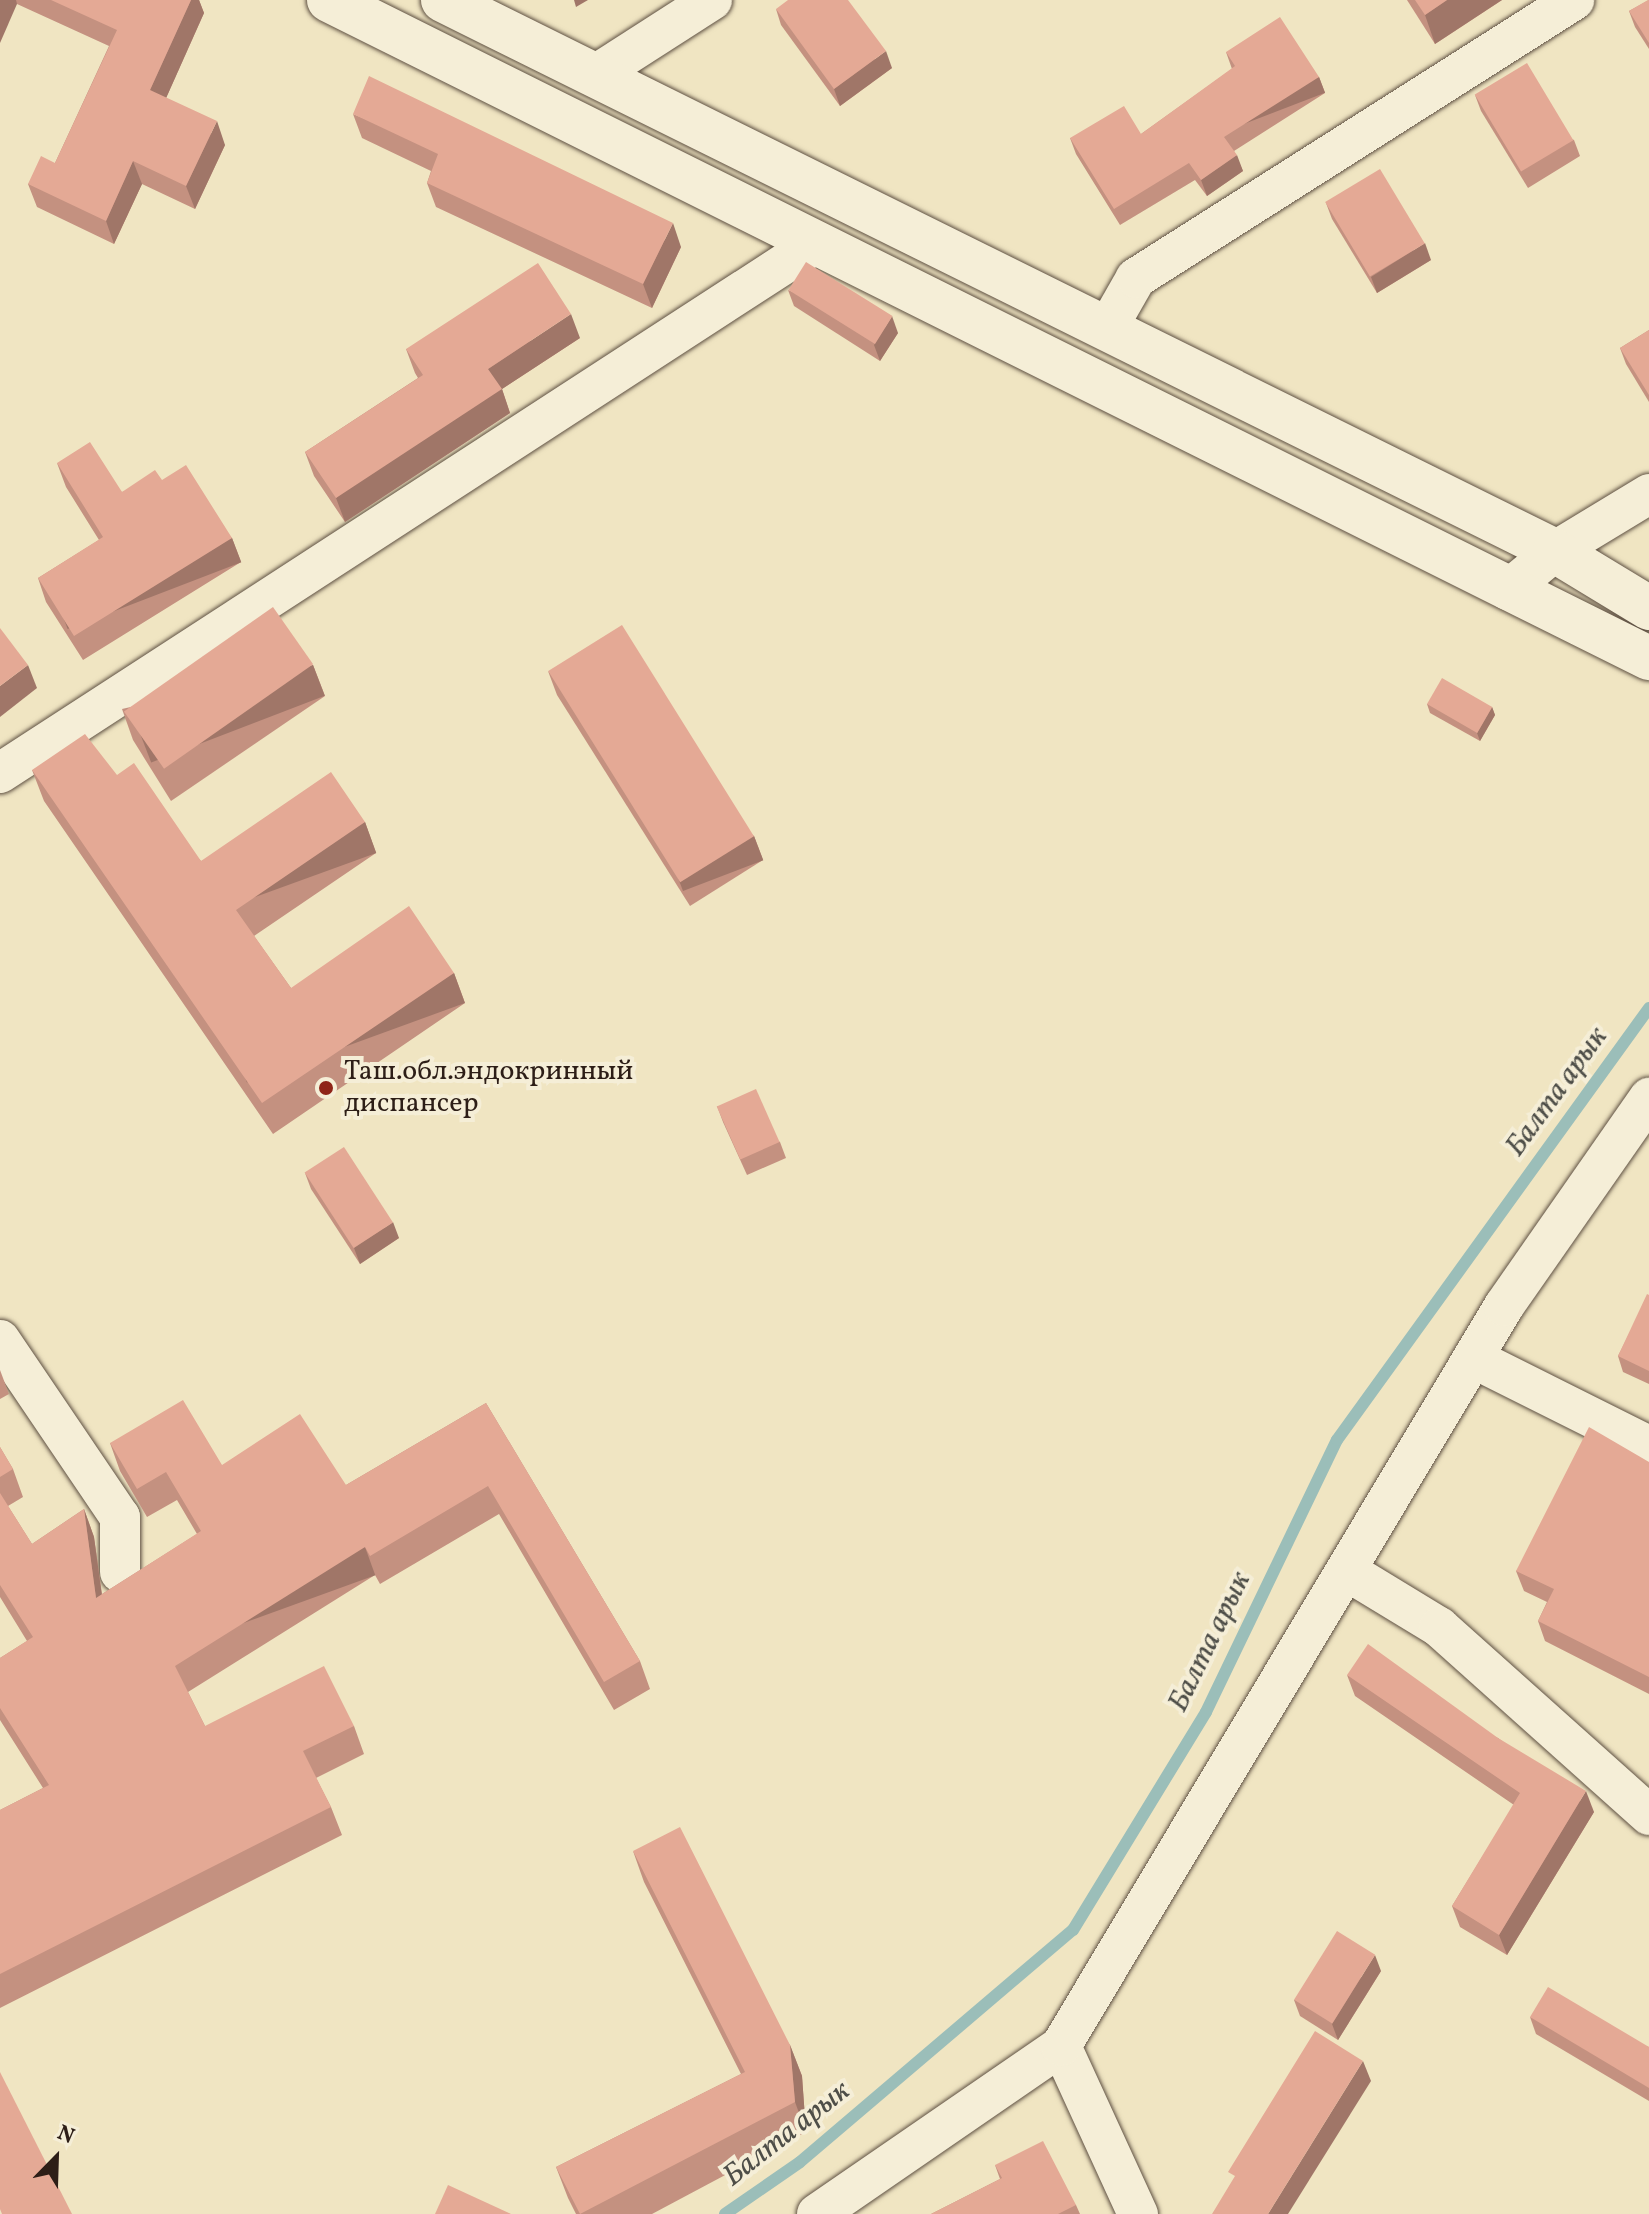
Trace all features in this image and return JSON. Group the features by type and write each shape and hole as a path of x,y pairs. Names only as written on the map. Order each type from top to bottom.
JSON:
{"main road":[{"path":"329,0 1649,658"},
{"path":"443,0 1555,551 1649,608"}],"street":[{"path":"595,75 712,0"},
{"path":"1108,327 1136,278 1574,0"},
{"path":"0,773 818,242"},
{"path":"1508,590 1555,551 1649,494"},
{"path":"817,2214 1061,2046 1473,1358 1649,1098"},
{"path":"0,1340 120,1517 120,1572"},
{"path":"1473,1358 1649,1446"},
{"path":"1347,1571 1439,1627 1649,1815"},
{"path":"1061,2046 1138,2214"}],"building":[{"path":"51,0 191,0 150,90 217,121 186,186 133,161 106,221 28,184 41,156 55,163 117,30"},
{"path":"788,0 848,0 886,51 834,89 776,9"},
{"path":"1415,0 1447,0 1425,15"},
{"path":"1649,0 1649,43 1629,11"},
{"path":"1280,17 1319,77 1224,137 1237,155 1201,180 1189,163 1114,209 1070,138 1124,106 1141,134 1235,66 1226,52"},
{"path":"1527,63 1573,140 1521,172 1475,94"},
{"path":"369,76 673,223 643,284 427,183 438,154 353,114"},
{"path":"1380,169 1425,244 1370,277 1325,202"},
{"path":"806,262 893,316 875,344 789,290"},
{"path":"538,263 571,314 488,369 502,389 336,498 305,452 423,375 406,349"},
{"path":"1649,330 1649,395 1620,348"},
{"path":"90,442 122,492 155,470 162,480 186,465 232,538 74,636 38,578 103,537 57,463"},
{"path":"273,607 313,664 164,769 124,711"},
{"path":"622,625 754,836 680,882 548,671"},
{"path":"0,628 28,665 0,686"},
{"path":"1442,678 1492,707 1477,733 1427,704"},
{"path":"85,734 117,775 134,763 201,861 331,772 365,822 236,910 291,988 409,906 454,973 262,1103 32,770"},
{"path":"756,1089 780,1142 740,1159 717,1106"},
{"path":"344,1147 393,1222 354,1248 305,1173"},
{"path":"1649,1295 1649,1371 1618,1356"},
{"path":"183,1400 222,1465 300,1414 346,1485 486,1403 640,1661 604,1682 488,1486 370,1556 365,1547 175,1666 205,1726 324,1666 354,1726 303,1751 331,1807 0,1974 0,1810 49,1785 0,1708 0,1658 33,1637 0,1585 0,1493 32,1544 84,1509 96,1598 201,1531 166,1472 137,1489 110,1443"},
{"path":"1589,1427 1649,1462 1649,1677 1538,1621 1554,1589 1516,1571"},
{"path":"0,1447 13,1469 0,1477"},
{"path":"1368,1644 1498,1738 1586,1791 1499,1935 1452,1906 1520,1793 1347,1675"},
{"path":"680,1827 790,2045 795,2102 580,2214 556,2167 745,2072 633,1851"},
{"path":"1337,1931 1375,1955 1332,2024 1294,2000"},
{"path":"1548,1987 1649,2047 1649,2088 1530,2017"},
{"path":"1315,2031 1363,2061 1268,2214 1212,2214 1235,2176 1228,2172"},
{"path":"0,2072 72,2214 2,2214"},
{"path":"1043,2141 1076,2205 1058,2214 931,2214 1002,2178 995,2165"},
{"path":"448,2185 511,2214 435,2214"}],"waterway":[{"name":"Балта арык","path":"725,2214 800,2162 1073,1930 1206,1712 1337,1440 1649,1008"}],"place":[{"name":"Таш.обл.эндокринный диспансер","path":"326,1088"}]}
